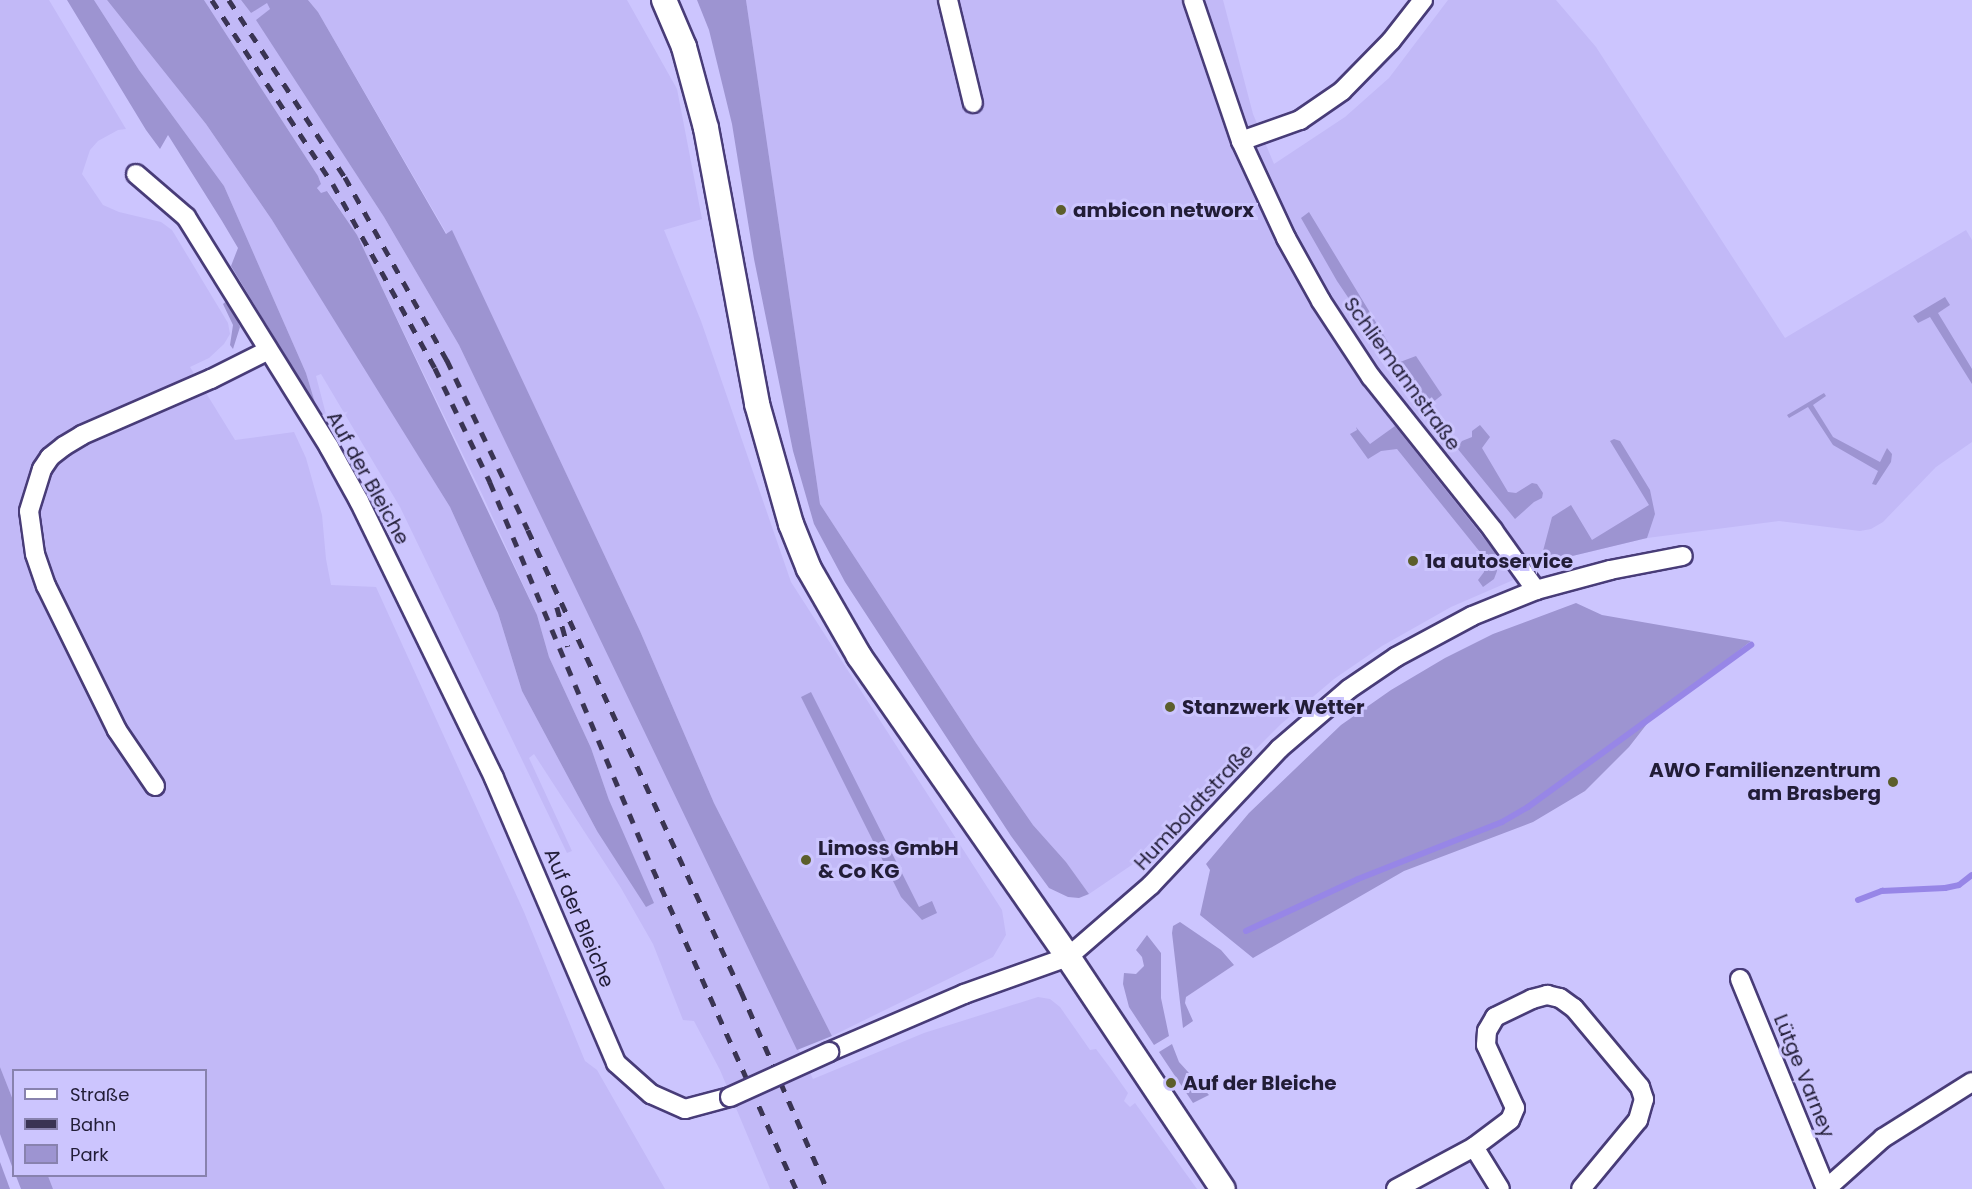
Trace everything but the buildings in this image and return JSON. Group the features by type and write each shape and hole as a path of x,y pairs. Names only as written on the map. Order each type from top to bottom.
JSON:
{"main road":[{"path":"664,0 684,47 706,128 760,415 791,525 809,568 831,609 880,688 1068,957 1222,1189"}],"street":[{"path":"948,0 973,103"},
{"name":"Schliemannstraße","path":"1193,0 1241,141 1286,238 1345,338 1371,377 1493,530 1536,590"},
{"path":"1241,141 1300,120 1342,91 1391,41 1423,0"},
{"name":"Auf der Bleiche","path":"136,174 186,217 267,351 329,447 375,533 494,778 616,1063 651,1094 685,1109 730,1097 964,994 1068,957"},
{"path":"155,786 117,730 46,585 35,554 29,511 42,468 64,446 82,435 211,379 267,351"},
{"name":"Humboldtstraße","path":"1068,957 1151,885 1279,749 1349,689 1396,657 1472,616 1536,590 1610,570 1683,556"},
{"name":"Lütge Varney","path":"1740,979 1826,1189"},
{"path":"1396,1189 1474,1147 1505,1125 1515,1108 1486,1045 1491,1023 1495,1017 1539,996 1560,998 1581,1016 1640,1087 1644,1099 1638,1120 1581,1189"},
{"path":"1826,1189 1883,1138 1972,1082"},
{"path":"1474,1147 1500,1189"}],"shaded area":[{"path":"0,0 49,0 126,129 118,130 98,141 90,150 82,174 103,205 119,212 161,222 172,230 228,323 230,334 224,344 209,358 190,367 235,440 294,432 306,458 322,515 331,585 376,587 524,912 585,1061 597,1070 665,1189 53,1189 48,1177 207,1177 207,1069 12,1069 12,1097 0,1067"},
{"path":"94,0 107,0 206,124 272,220 450,507 498,613 522,691 597,831 609,800 591,748 549,657 537,615 482,494 357,236 328,191 321,194 317,187 321,184 318,176 204,0 241,0 251,13 267,2 270,9 257,20 384,217 459,345 813,1079 924,1033 1038,997 1050,999 1060,1007 1090,1050 1096,1049 1128,1093 1124,1101 1130,1107 1135,1103 1197,1189 770,1189 720,1070 694,1021 683,1020 653,944 621,888 534,754 529,758 572,851 567,853 400,507 321,374 316,376 329,426 316,406 306,373 224,186 139,70"},
{"path":"308,0 627,0 677,89 702,219 664,230 701,321 791,582 1002,910 1006,935 993,957 832,1036 714,803 640,631 452,231 447,234 318,12"},
{"path":"746,0 1223,0 1253,114 1274,164 1345,117 1389,78 1448,0 1556,0 1596,47 1785,338 1966,230 1972,240 1972,442 1936,467 1883,522 1871,529 1860,531 1779,521 1647,538 1564,558 1451,607 1382,646 1334,679 1281,724 1179,826 1142,858 1089,894 1066,862 1033,825 976,743 820,504"}],"green space":[{"path":"67,0 94,0 139,70 224,186 306,373 316,406 231,266 238,248 222,221 168,135 160,149 146,130"},
{"path":"107,0 204,0 318,176 321,184 317,188 321,193 327,191 357,235 537,615 549,657 591,748 609,800 654,903 646,907 597,831 522,691 498,613 450,507 272,220 206,124"},
{"path":"241,0 308,0 318,12 446,234 452,230 640,631 714,803 832,1036 797,1050 459,345 384,217 256,20 270,9 267,3 251,13"},
{"path":"697,0 746,0 820,504 976,743 1033,825 1066,862 1089,894 1079,898 1068,897 1049,888 1011,836 845,582 814,524 793,451 754,259 732,124 709,30"},
{"path":"1309,212 1400,362 1416,356 1442,395 1428,406 1378,342 1337,281 1301,218"},
{"path":"1945,297 1950,305 1938,313 1972,369 1972,384 1930,317 1918,323 1913,316"},
{"path":"228,300 240,327 233,349 230,345 233,325 223,304"},
{"path":"1824,393 1826,396 1813,405 1833,437 1880,462 1887,448 1892,454 1891,462 1876,485 1872,484 1878,471 1833,445 1808,407 1789,418 1787,415"},
{"path":"1480,425 1490,437 1482,448 1508,492 1516,493 1532,483 1537,484 1543,493 1542,498 1515,519 1457,448 1462,441 1472,437 1472,431"},
{"path":"1395,426 1495,552 1497,571 1494,579 1483,587 1478,580 1484,572 1484,557 1397,449 1381,451 1368,459 1350,434 1357,430 1356,427 1370,444"},
{"path":"1614,439 1620,441 1650,490 1655,514 1647,538 1564,558 1548,557 1543,551 1552,517 1571,505 1592,540 1649,505 1610,441"},
{"path":"1576,603 1602,615 1751,641 1650,720 1629,747 1585,791 1533,822 1404,871 1253,958 1200,915 1210,870 1206,864 1249,813 1341,725 1391,690 1445,658 1493,634"},
{"path":"811,692 919,907 932,901 937,913 922,920 901,897 801,697"},
{"path":"1180,922 1221,950 1234,965 1186,997 1185,1003 1193,1021 1183,1028 1172,933 1173,926"},
{"path":"1147,935 1161,953 1161,998 1169,1036 1154,1045 1129,1007 1123,984 1124,973 1136,974 1144,966 1142,957 1136,950"},
{"path":"1172,1044 1179,1062 1209,1095 1193,1103 1159,1052"},
{"path":"0,1067 12,1097 12,1166 0,1134"},
{"path":"0,1162 10,1189 0,1189"},
{"path":"16,1177 48,1177 53,1189 21,1189"}],"waterway":[{"path":"1246,931 1358,879 1502,822 1528,807 1751,645"},
{"path":"1858,900 1882,891 1945,888 1959,885 1972,875"}],"railway":[{"path":"212,0 333,184 435,368 490,482 653,869 796,1189"},
{"path":"229,0 345,177 447,360 741,991 827,1189"},
{"path":"557,607 568,647"}],"place":[{"name":"ambicon networx","path":"1061,210"},
{"name":"1a autoservice","path":"1413,561"},
{"name":"Stanzwerk Wetter","path":"1170,707"},
{"name":"AWO Familienzentrum am Brasberg","path":"1893,782"},
{"name":"Limoss GmbH & Co KG","path":"806,860"},
{"name":"Auf der Bleiche","path":"1171,1083"}]}
